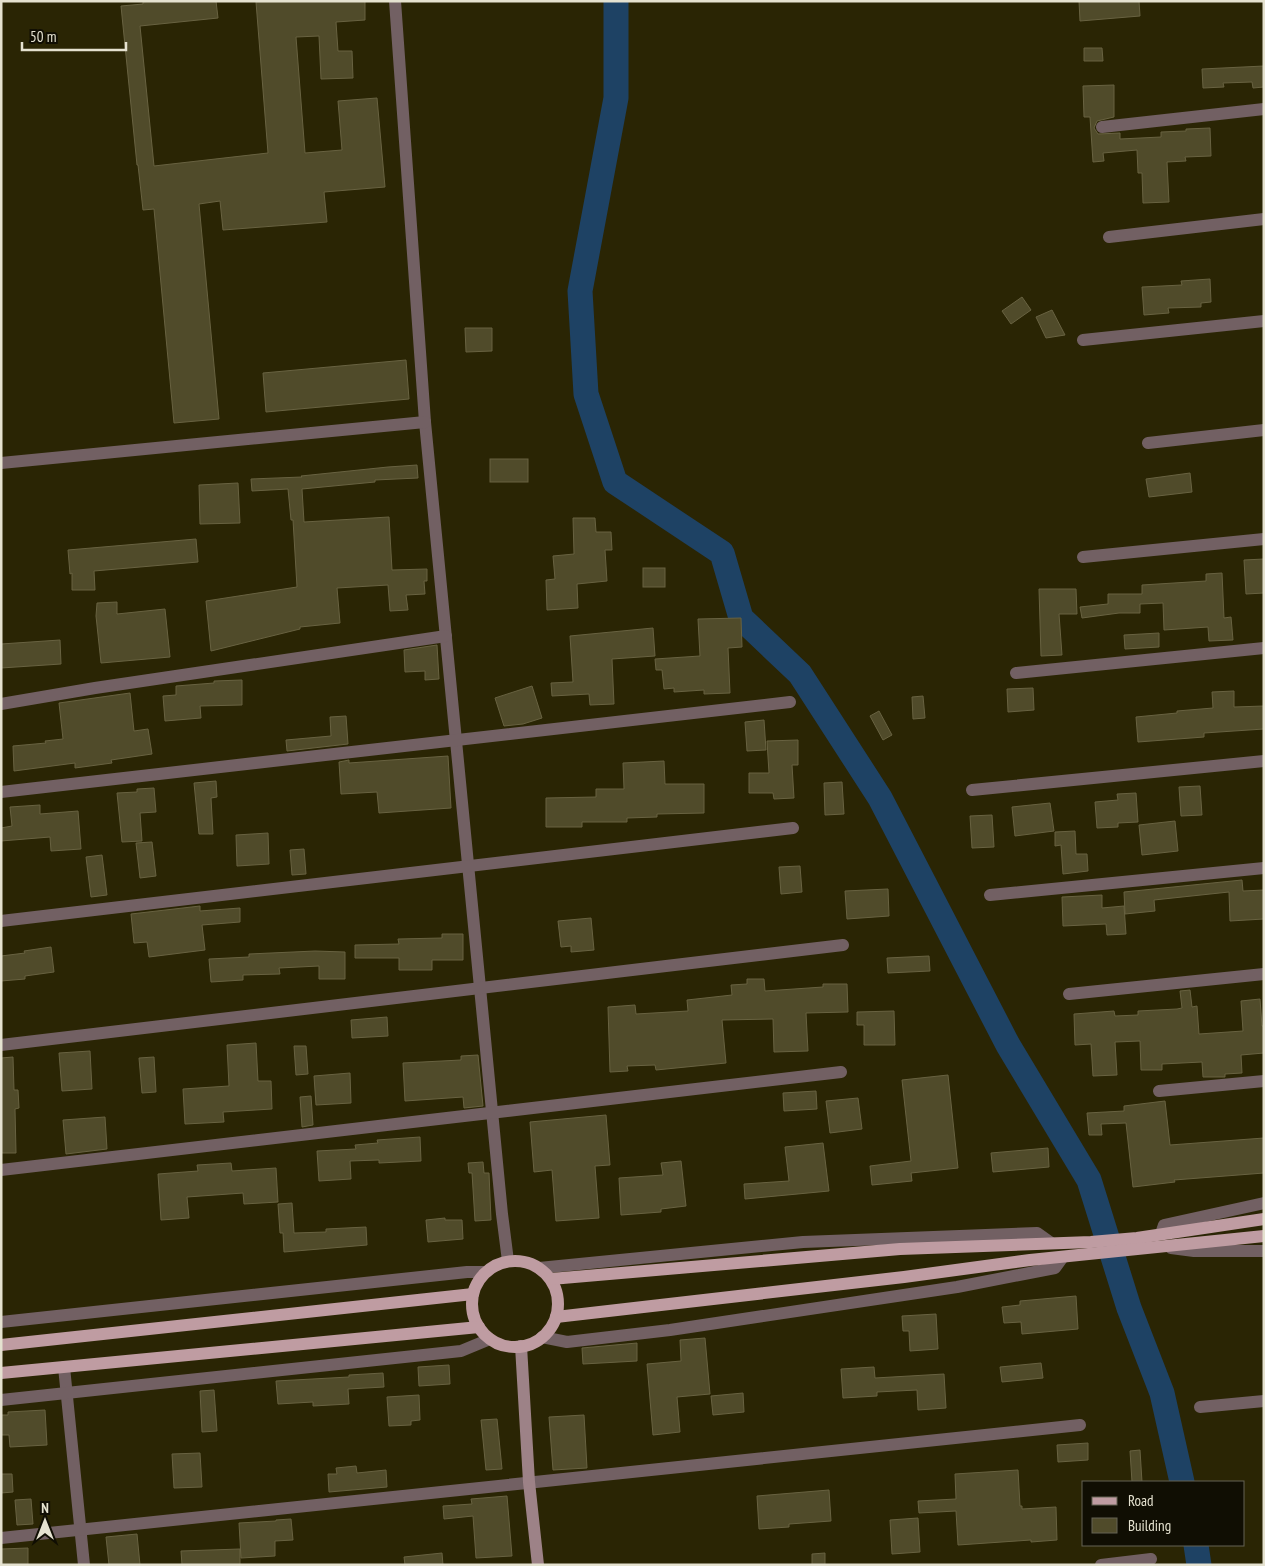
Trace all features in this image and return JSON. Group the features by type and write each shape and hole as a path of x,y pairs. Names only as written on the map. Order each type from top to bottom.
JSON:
{"main road":[{"path":"1161,1241 1264,1219"},
{"path":"551,1279 900,1249 1051,1243 1090,1248 1161,1241 1264,1236"},
{"path":"556,1318 1063,1257 1090,1248"},
{"path":"508,1261 524,1262 539,1268 551,1279 558,1298 556,1318 548,1331 536,1342 521,1346 504,1346 490,1339 479,1327 473,1311 473,1294 478,1282 486,1272 496,1265 508,1261"},
{"path":"1,1345 473,1294"},
{"path":"1,1373 479,1327"},
{"path":"521,1346 529,1482 538,1565"}],"street":[{"path":"395,1 425,422 508,1261"},
{"path":"1102,127 1264,109"},
{"path":"1109,237 1264,219"},
{"path":"1083,340 1264,321"},
{"path":"1,463 425,422"},
{"path":"1148,443 1264,430"},
{"path":"1083,557 1264,539"},
{"path":"1,704 105,686 446,636"},
{"path":"1016,673 1264,648"},
{"path":"1,792 790,702"},
{"path":"972,790 1264,761"},
{"path":"1,921 793,828"},
{"path":"990,895 1264,868"},
{"path":"1,1045 843,945"},
{"path":"1069,994 1264,974"},
{"path":"1,1170 841,1072"},
{"path":"1160,1091 1264,1081"},
{"path":"1264,1203 1164,1225 1161,1241 1194,1251 1264,1251"},
{"path":"539,1268 803,1242 1037,1233 1051,1243"},
{"path":"542,1337 567,1342 670,1330 957,1287 1054,1268 1063,1257"},
{"path":"1,1322 467,1272 486,1272"},
{"path":"1,1400 461,1351 490,1339"},
{"path":"64,1367 84,1565"},
{"path":"1200,1406 1264,1401"},
{"path":"1,1538 1080,1425"},
{"path":"1101,1565 1151,1559"}],"building":[{"path":"216,1 218,18 140,26 154,166 268,153 256,2 365,1 365,20 336,22 338,51 352,51 353,78 321,79 319,36 296,37 305,153 342,150 338,101 377,98 385,187 324,192 327,222 223,230 220,201 199,204 219,419 174,423 154,209 143,210 121,6 143,4 143,2"},
{"path":"1079,1 1139,1 1140,16 1080,21"},
{"path":"1084,48 1102,48 1103,61 1084,61"},
{"path":"1264,66 1264,87 1253,88 1252,82 1223,83 1224,87 1203,88 1202,69"},
{"path":"1114,85 1114,117 1097,121 1094,128 1098,134 1120,133 1120,139 1161,137 1161,132 1210,128 1211,156 1185,157 1186,161 1167,162 1169,202 1143,203 1142,173 1138,173 1137,150 1103,153 1104,161 1093,162 1090,117 1084,117 1083,86"},
{"path":"1210,279 1211,302 1201,303 1201,307 1168,308 1169,313 1144,315 1142,287 1182,285 1181,281"},
{"path":"1022,297 1031,310 1011,324 1002,311"},
{"path":"1052,310 1065,335 1046,338 1036,317"},
{"path":"465,328 492,328 492,351 466,352"},
{"path":"406,360 409,399 266,412 263,373"},
{"path":"490,459 528,459 528,482 490,482"},
{"path":"417,465 418,478 375,480 375,482 302,489 304,522 389,517 392,570 427,569 427,581 424,581 425,594 406,595 408,610 390,611 388,585 337,588 340,623 300,627 300,629 211,651 206,601 297,587 293,520 291,520 288,489 252,491 251,479 302,477"},
{"path":"1190,473 1192,492 1149,497 1146,479"},
{"path":"238,483 240,523 200,524 199,485"},
{"path":"573,518 595,518 596,532 611,532 612,550 605,550 607,581 577,584 578,608 547,610 546,580 555,579 553,556 574,554"},
{"path":"196,539 198,562 94,571 95,590 72,590 72,573 70,574 68,550"},
{"path":"1264,559 1264,593 1246,594 1244,560"},
{"path":"643,568 665,568 665,587 643,587"},
{"path":"1222,573 1224,618 1231,617 1233,640 1209,641 1208,627 1164,630 1163,603 1140,604 1140,613 1119,613 1082,618 1080,607 1108,604 1108,594 1142,594 1142,585 1206,581 1206,574"},
{"path":"1039,589 1076,589 1077,614 1059,614 1062,655 1041,656"},
{"path":"117,602 117,614 165,609 170,657 101,663 96,616 97,603"},
{"path":"741,618 742,647 728,648 730,693 704,694 704,690 674,692 674,688 664,689 662,670 656,670 655,659 700,656 698,619"},
{"path":"653,628 655,656 612,659 614,704 590,705 589,694 552,696 551,683 573,682 570,636"},
{"path":"1159,633 1159,647 1125,649 1124,635"},
{"path":"60,640 61,664 1,668 1,644"},
{"path":"437,645 439,679 425,680 425,671 405,672 404,650"},
{"path":"242,680 242,705 200,706 201,718 165,721 163,696 176,695 176,686 214,683 214,681"},
{"path":"532,686 542,718 523,724 504,726 495,698"},
{"path":"1033,688 1034,710 1008,712 1007,689"},
{"path":"1234,691 1234,707 1264,706 1264,729 1204,733 1204,737 1138,742 1136,717 1213,708 1212,692"},
{"path":"130,693 134,731 148,729 152,754 111,760 112,763 75,768 75,763 14,771 13,746 46,743 45,741 63,739 59,703"},
{"path":"923,696 925,718 913,719 912,697"},
{"path":"879,711 892,735 883,740 870,716"},
{"path":"346,716 348,744 287,751 286,740 331,736 330,717"},
{"path":"764,720 766,750 747,751 745,722"},
{"path":"798,740 798,765 792,765 794,798 774,799 773,793 749,793 749,773 769,773 767,741"},
{"path":"448,756 451,808 379,813 377,792 341,794 339,762 349,760 349,763"},
{"path":"664,761 665,784 704,784 704,813 657,814 657,817 627,818 627,822 582,822 582,827 546,827 546,798 596,797 596,789 624,789 623,763"},
{"path":"216,781 217,797 211,798 213,834 199,834 194,783"},
{"path":"842,782 844,814 825,815 824,783"},
{"path":"1200,786 1202,815 1181,816 1179,787"},
{"path":"154,788 156,812 140,813 142,841 122,842 117,793 137,792 137,789"},
{"path":"1136,793 1138,822 1118,823 1118,827 1097,828 1095,802 1118,800 1117,794"},
{"path":"1050,803 1054,831 1015,836 1012,807"},
{"path":"40,805 40,814 78,811 81,849 51,851 50,837 1,841 1,828 12,826 10,807"},
{"path":"992,815 994,847 972,848 970,816"},
{"path":"1175,821 1178,851 1142,855 1139,825"},
{"path":"1075,831 1076,854 1087,854 1088,871 1063,874 1061,845 1055,846 1055,832"},
{"path":"268,833 269,864 237,866 236,835"},
{"path":"152,842 156,876 140,878 136,843"},
{"path":"304,849 306,874 292,875 290,850"},
{"path":"102,855 107,895 91,897 86,857"},
{"path":"800,866 802,892 781,894 779,867"},
{"path":"1242,880 1243,891 1264,890 1264,919 1230,921 1229,892 1154,900 1155,911 1125,914 1124,892"},
{"path":"888,889 889,916 847,919 845,891"},
{"path":"1102,895 1102,908 1124,906 1126,934 1107,935 1106,924 1063,926 1062,897"},
{"path":"200,906 200,911 240,908 240,922 202,925 205,950 149,957 147,942 134,943 131,914"},
{"path":"591,918 594,950 571,952 571,946 561,947 558,921"},
{"path":"442,934 463,934 463,960 432,960 432,970 399,970 399,958 355,958 355,945 399,944 398,939 442,938"},
{"path":"51,947 54,972 25,976 25,979 1,981 1,956"},
{"path":"315,951 345,952 345,979 319,979 319,966 279,968 280,974 243,975 243,980 211,982 209,959 249,957 249,954"},
{"path":"929,956 930,971 888,973 887,958"},
{"path":"747,979 764,979 765,991 823,987 823,984 847,984 848,1012 806,1013 808,1051 774,1052 773,1019 722,1020 726,1063 656,1070 655,1065 627,1066 628,1071 610,1072 608,1007 635,1005 636,1014 688,1011 687,1000 732,995 731,985 747,984"},
{"path":"1190,990 1192,1007 1197,1006 1199,1034 1243,1031 1241,1001 1260,999 1262,1026 1264,1026 1264,1053 1241,1055 1242,1073 1225,1074 1225,1077 1203,1077 1202,1062 1162,1064 1162,1070 1141,1070 1140,1041 1115,1042 1117,1075 1093,1076 1091,1044 1075,1045 1074,1014 1114,1011 1115,1016 1138,1015 1138,1011 1182,1008 1180,991"},
{"path":"894,1011 895,1045 864,1045 864,1025 857,1025 857,1012"},
{"path":"387,1017 388,1036 352,1038 351,1020"},
{"path":"256,1043 258,1081 271,1081 272,1109 223,1112 224,1122 185,1124 183,1089 229,1086 227,1045"},
{"path":"294,1046 306,1046 308,1074 296,1075"},
{"path":"90,1051 92,1089 62,1091 59,1053"},
{"path":"478,1055 483,1106 464,1108 463,1097 405,1101 403,1063 461,1060 461,1056"},
{"path":"13,1057 14,1090 18,1090 19,1108 15,1109 16,1153 1,1153 1,1058"},
{"path":"154,1057 156,1092 142,1093 139,1058"},
{"path":"350,1073 351,1103 316,1105 314,1076"},
{"path":"948,1075 958,1168 911,1173 912,1181 872,1185 870,1166 911,1161 902,1080"},
{"path":"816,1091 817,1109 784,1111 783,1093"},
{"path":"311,1096 313,1125 302,1127 300,1097"},
{"path":"858,1098 862,1129 830,1133 826,1101"},
{"path":"1165,1101 1170,1145 1264,1138 1264,1173 1174,1180 1175,1182 1133,1187 1126,1123 1101,1124 1102,1135 1089,1135 1087,1113 1124,1111 1124,1106"},
{"path":"606,1115 610,1165 595,1166 599,1218 556,1221 552,1170 534,1172 530,1122"},
{"path":"105,1117 107,1149 66,1154 63,1120"},
{"path":"420,1137 421,1161 379,1163 379,1160 350,1161 351,1179 319,1181 317,1151 356,1149 355,1145 378,1143 377,1140"},
{"path":"823,1143 829,1191 745,1199 744,1184 789,1181 785,1147"},
{"path":"1048,1148 1049,1167 993,1172 991,1153"},
{"path":"681,1161 686,1206 661,1209 661,1212 621,1215 619,1178 663,1175 661,1163"},
{"path":"483,1162 484,1173 489,1173 491,1220 475,1221 472,1173 469,1173 468,1163"},
{"path":"231,1163 232,1171 276,1168 278,1202 244,1204 243,1193 187,1197 189,1218 161,1220 158,1174 198,1171 197,1165"},
{"path":"292,1203 294,1233 326,1232 326,1229 366,1227 367,1245 284,1252 283,1233 280,1233 278,1204"},
{"path":"445,1218 445,1220 462,1220 463,1239 428,1242 426,1220"},
{"path":"1076,1296 1078,1329 1022,1334 1021,1322 1004,1323 1002,1307 1020,1305 1020,1301"},
{"path":"936,1314 938,1349 910,1351 909,1331 903,1331 902,1316"},
{"path":"705,1338 710,1394 677,1397 680,1432 653,1435 647,1364 681,1361 680,1340"},
{"path":"637,1343 637,1361 583,1364 582,1348"},
{"path":"1041,1363 1043,1378 1002,1382 1000,1367"},
{"path":"449,1365 450,1384 419,1386 418,1367"},
{"path":"874,1367 875,1378 944,1374 946,1408 918,1410 917,1390 877,1392 877,1396 843,1398 841,1369"},
{"path":"383,1373 384,1387 348,1389 349,1404 313,1406 313,1402 278,1404 276,1381"},
{"path":"214,1390 217,1431 202,1432 200,1391"},
{"path":"743,1393 744,1412 713,1415 711,1396"},
{"path":"419,1395 420,1420 411,1421 411,1425 389,1426 387,1397"},
{"path":"45,1410 47,1445 10,1447 9,1435 1,1435 1,1415 8,1415 8,1412"},
{"path":"584,1415 587,1468 553,1470 549,1417"},
{"path":"497,1419 502,1469 486,1470 481,1420"},
{"path":"1088,1443 1088,1460 1058,1462 1057,1445"},
{"path":"1140,1450 1142,1481 1132,1481 1130,1451"},
{"path":"200,1453 202,1487 174,1488 172,1454"},
{"path":"356,1466 357,1473 386,1470 387,1487 329,1492 328,1474 337,1474 336,1468"},
{"path":"1018,1470 1020,1506 1022,1506 1022,1509 1056,1507 1057,1540 958,1545 956,1511 919,1513 918,1501 956,1499 955,1474"},
{"path":"1,1474 12,1474 13,1492 1,1493"},
{"path":"829,1490 831,1521 789,1524 789,1527 759,1529 757,1496"},
{"path":"507,1496 512,1556 476,1558 473,1516 444,1519 443,1506 472,1504 471,1499"},
{"path":"31,1499 33,1524 17,1525 15,1500"},
{"path":"918,1518 920,1552 892,1554 890,1520"},
{"path":"291,1519 293,1540 275,1541 275,1556 241,1558 239,1523"},
{"path":"137,1534 140,1565 109,1565 106,1537"},
{"path":"28,1548 28,1565 1,1565 1,1549"},
{"path":"240,1549 240,1565 182,1565 181,1551"},
{"path":"442,1553 443,1565 405,1565 404,1557"},
{"path":"825,1553 825,1565 812,1565 812,1554"}],"waterway":[{"path":"616,1 616,98 580,291 586,394 615,482 722,553 741,618 800,674 880,798 1008,1045 1089,1180 1129,1308 1162,1393 1182,1481"},
{"path":"1196,1546 1199,1565"}]}
